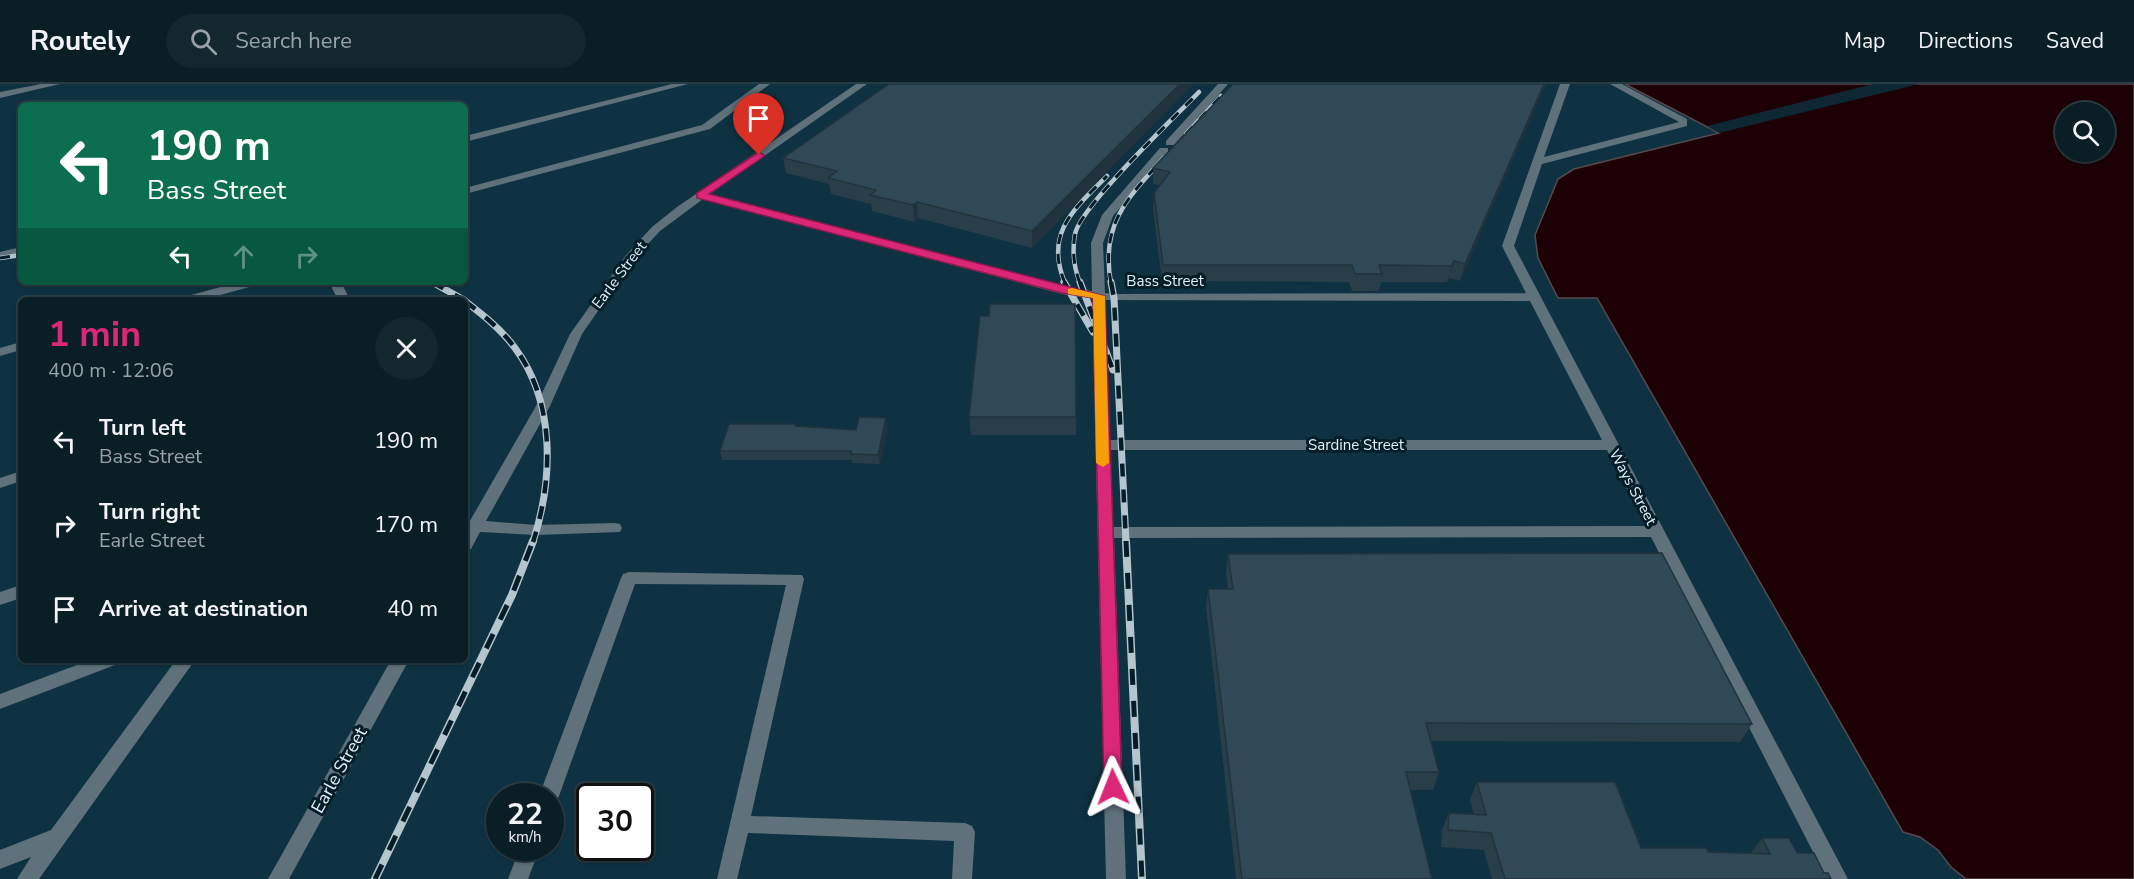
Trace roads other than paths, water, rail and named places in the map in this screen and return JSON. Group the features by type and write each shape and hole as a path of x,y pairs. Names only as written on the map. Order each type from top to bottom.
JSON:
{"street":[{"path":"0,95 55,84"},
{"path":"468,138 683,84"},
{"path":"468,190 706,127 765,84"},
{"name":"Earle Street","path":"468,540 543,406 576,334 631,256 656,229 701,195 862,84"},
{"path":"1116,879 1097,243 1108,215 1223,84"},
{"path":"1538,162 1683,124 1684,121 1615,84"},
{"name":"Ways Street","path":"1567,85 1508,246 1838,879"},
{"name":"Bass Street","path":"701,195 1066,291 1099,296 1150,298 1534,297"},
{"path":"0,256 18,252"},
{"path":"199,297 242,285"},
{"path":"0,352 18,347"},
{"name":"Sardine Street","path":"1102,445 1611,446"},
{"path":"0,483 18,477"},
{"path":"476,526 536,530 615,528"},
{"path":"1105,533 1655,531"},
{"path":"554,783 629,578 796,579 727,879"},
{"path":"0,599 18,592"},
{"path":"0,702 101,663"},
{"path":"27,879 184,663"},
{"name":"Earle Street","path":"278,879 398,663"},
{"path":"740,824 965,832 962,879"},
{"path":"0,860 58,836"},
{"path":"518,879 525,861"}],"railway":[{"path":"1080,283 1075,265 1074,247 1075,234 1081,221 1110,184 1199,92"},
{"path":"1186,134 1221,96"},
{"path":"1111,283 1109,245 1113,229 1128,200 1164,158"},
{"path":"1065,283 1059,265 1060,236 1074,211 1107,176"},
{"path":"0,258 18,255"},
{"path":"1064,282 1093,332"},
{"path":"1080,282 1113,370"},
{"path":"1111,282 1114,298 1126,542"},
{"path":"437,285 459,297"},
{"path":"468,303 510,341 528,370 538,393 544,417 547,468 540,518 533,542"},
{"path":"375,879 512,595 533,541"},
{"path":"1126,541 1142,879"}]}
